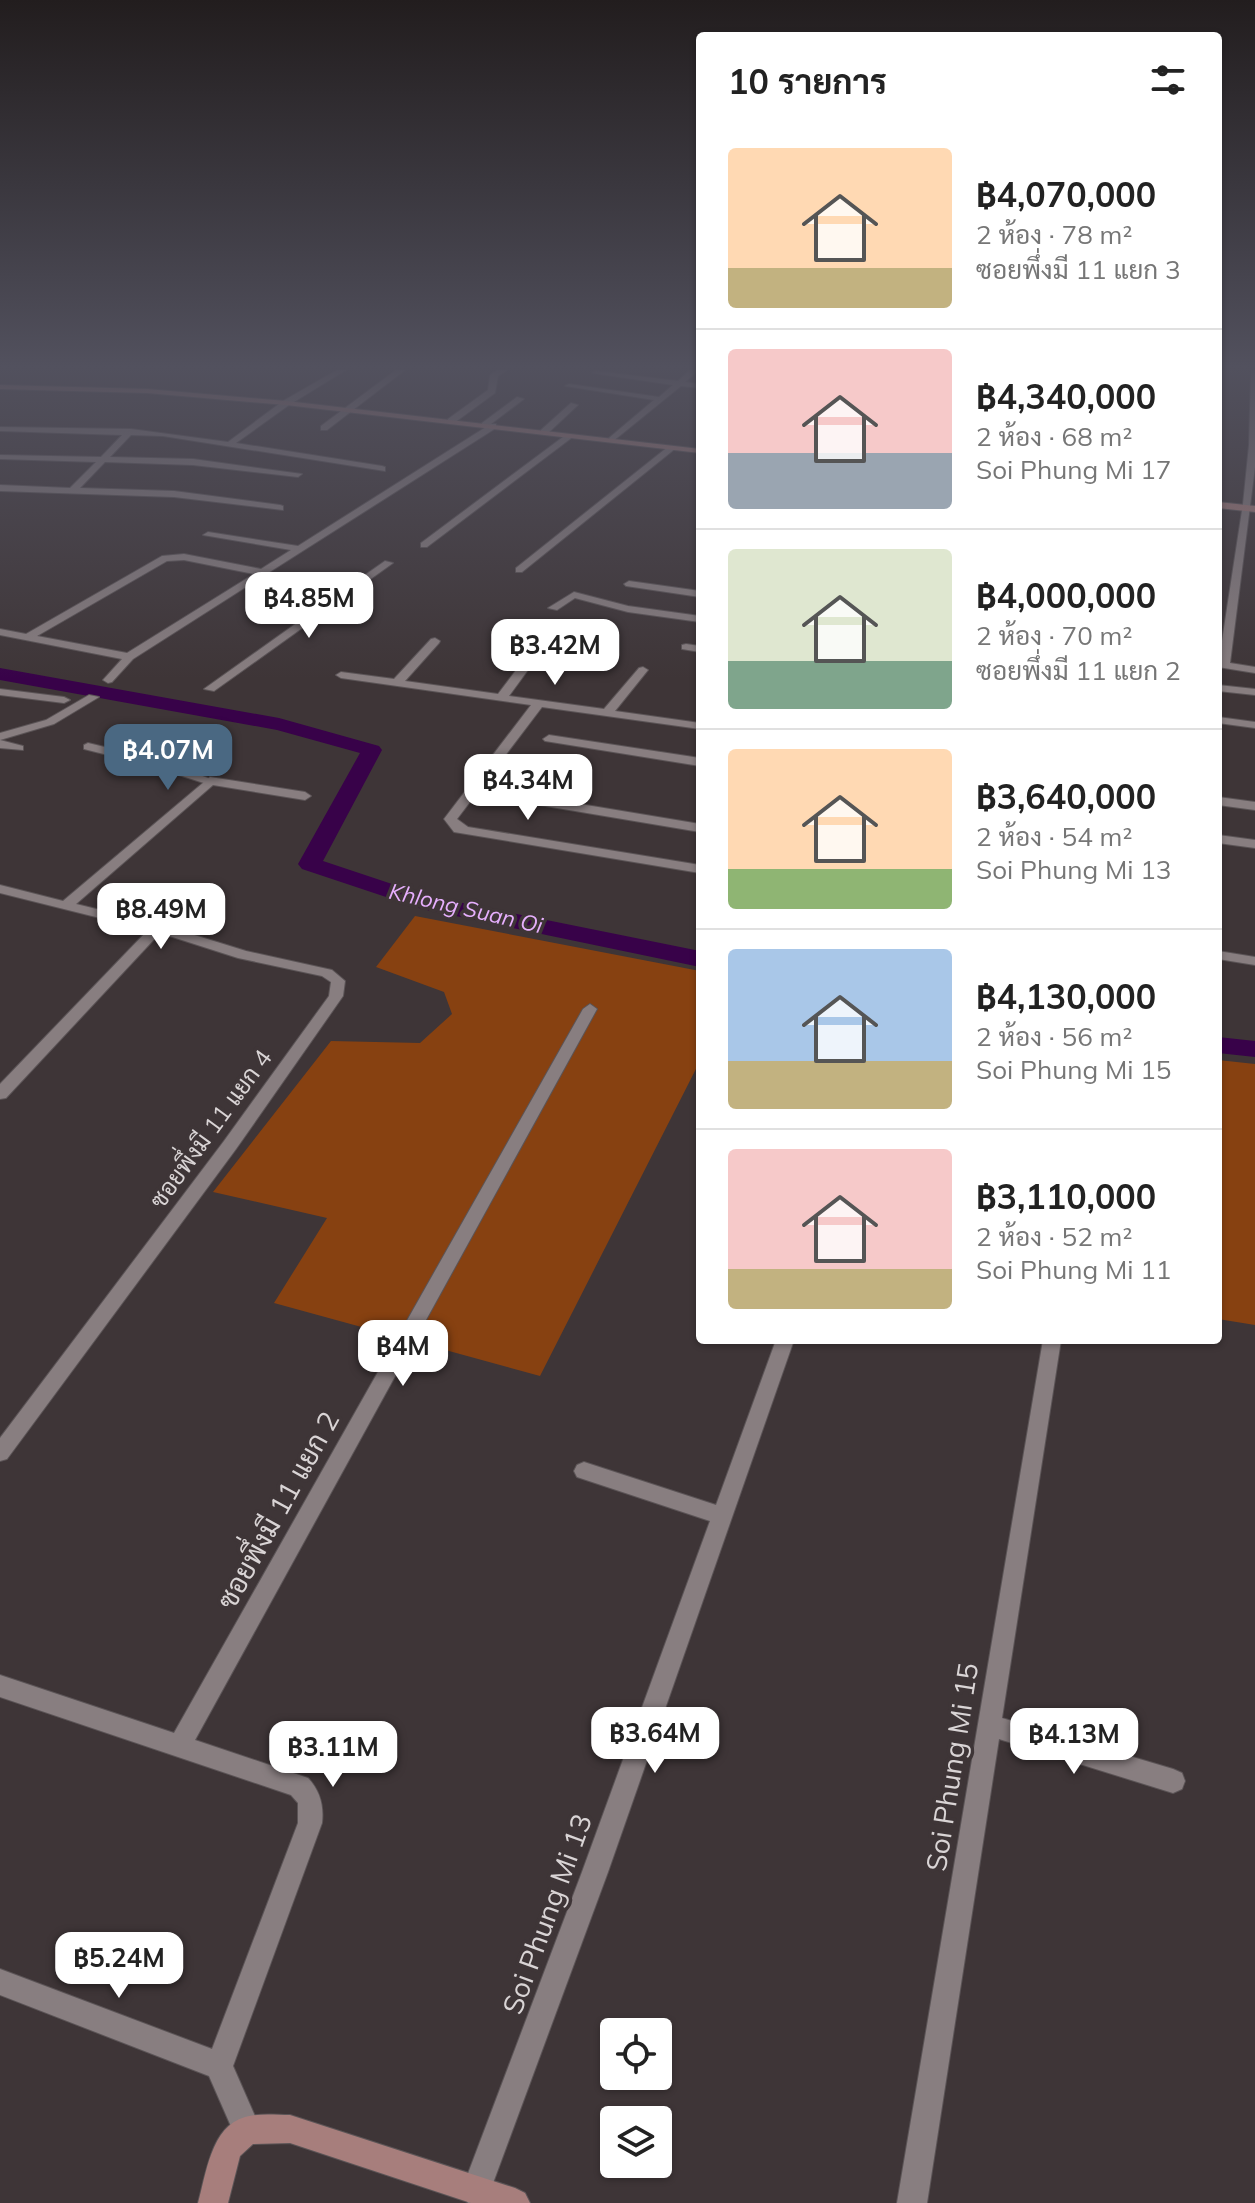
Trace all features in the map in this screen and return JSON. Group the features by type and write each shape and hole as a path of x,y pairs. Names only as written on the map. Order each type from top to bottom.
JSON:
{"street":[{"path":"74,489 91,473"},
{"path":"290,473 298,474"},
{"path":"108,680 129,657 418,473"},
{"path":"424,545 521,473"},
{"path":"519,570 641,473"},
{"path":"1222,659 1251,509 1252,473"},
{"path":"0,488 174,494 280,508"},
{"path":"1222,505 1251,509"},
{"path":"208,535 302,549"},
{"path":"28,637 165,558 184,557 265,573"},
{"path":"210,689 388,563"},
{"path":"250,582 337,599"},
{"path":"629,584 696,593"},
{"path":"553,608 574,595 628,609 696,618"},
{"path":"502,697 555,626"},
{"path":"0,632 129,657"},
{"path":"397,683 435,641"},
{"path":"686,647 696,648"},
{"path":"1222,664 1255,670"},
{"path":"608,712 643,670"},
{"path":"341,675 696,725"},
{"path":"1222,688 1255,692"},
{"path":"0,692 64,700"},
{"path":"0,737 50,722 93,697"},
{"path":"539,703 450,819 454,825 468,831 696,868"},
{"path":"1222,721 1255,725"},
{"path":"549,739 696,761"},
{"path":"0,744 19,748"},
{"path":"88,747 155,763 210,781 305,796"},
{"path":"66,905 210,781"},
{"path":"502,795 696,827"},
{"path":"1222,802 1255,806"},
{"path":"1222,840 1255,844"},
{"path":"0,889 157,928 0,1094"},
{"name":"ซอยพึ่งมี 11 แยก 4","path":"0,1453 230,1145 336,996 338,981 327,973 243,955 157,928"},
{"path":"1222,956 1255,961"},
{"name":"ซอยพึ่งมี 11 แยก 2","path":"179,1746 590,1009"},
{"name":"Soi Phung Mi 13","path":"476,2192 784,1344"},
{"name":"Soi Phung Mi 15","path":"912,2203 1051,1344"},
{"path":"584,1471 723,1516"},
{"path":"0,1686 299,1786 309,1796 312,1807 310,1823 219,2066 247,2130"},
{"path":"989,1725 1173,1781"},
{"path":"0,1982 219,2066"},
{"path":"213,2203 228,2148 247,2130 290,2129 515,2203"}],"shaded area":[{"path":"415,916 696,970 696,1069 540,1376 274,1303 327,1218 213,1192 331,1041 420,1043 452,1014 444,992 376,967"},
{"path":"1222,1060 1255,1064 1255,1325 1222,1320"}],"waterway":[{"name":"Khlong Suan Oi","path":"0,674 279,724 372,750 310,864 422,902 696,958"},
{"name":"Khlong Suan Oi","path":"1222,1045 1255,1049"}]}
